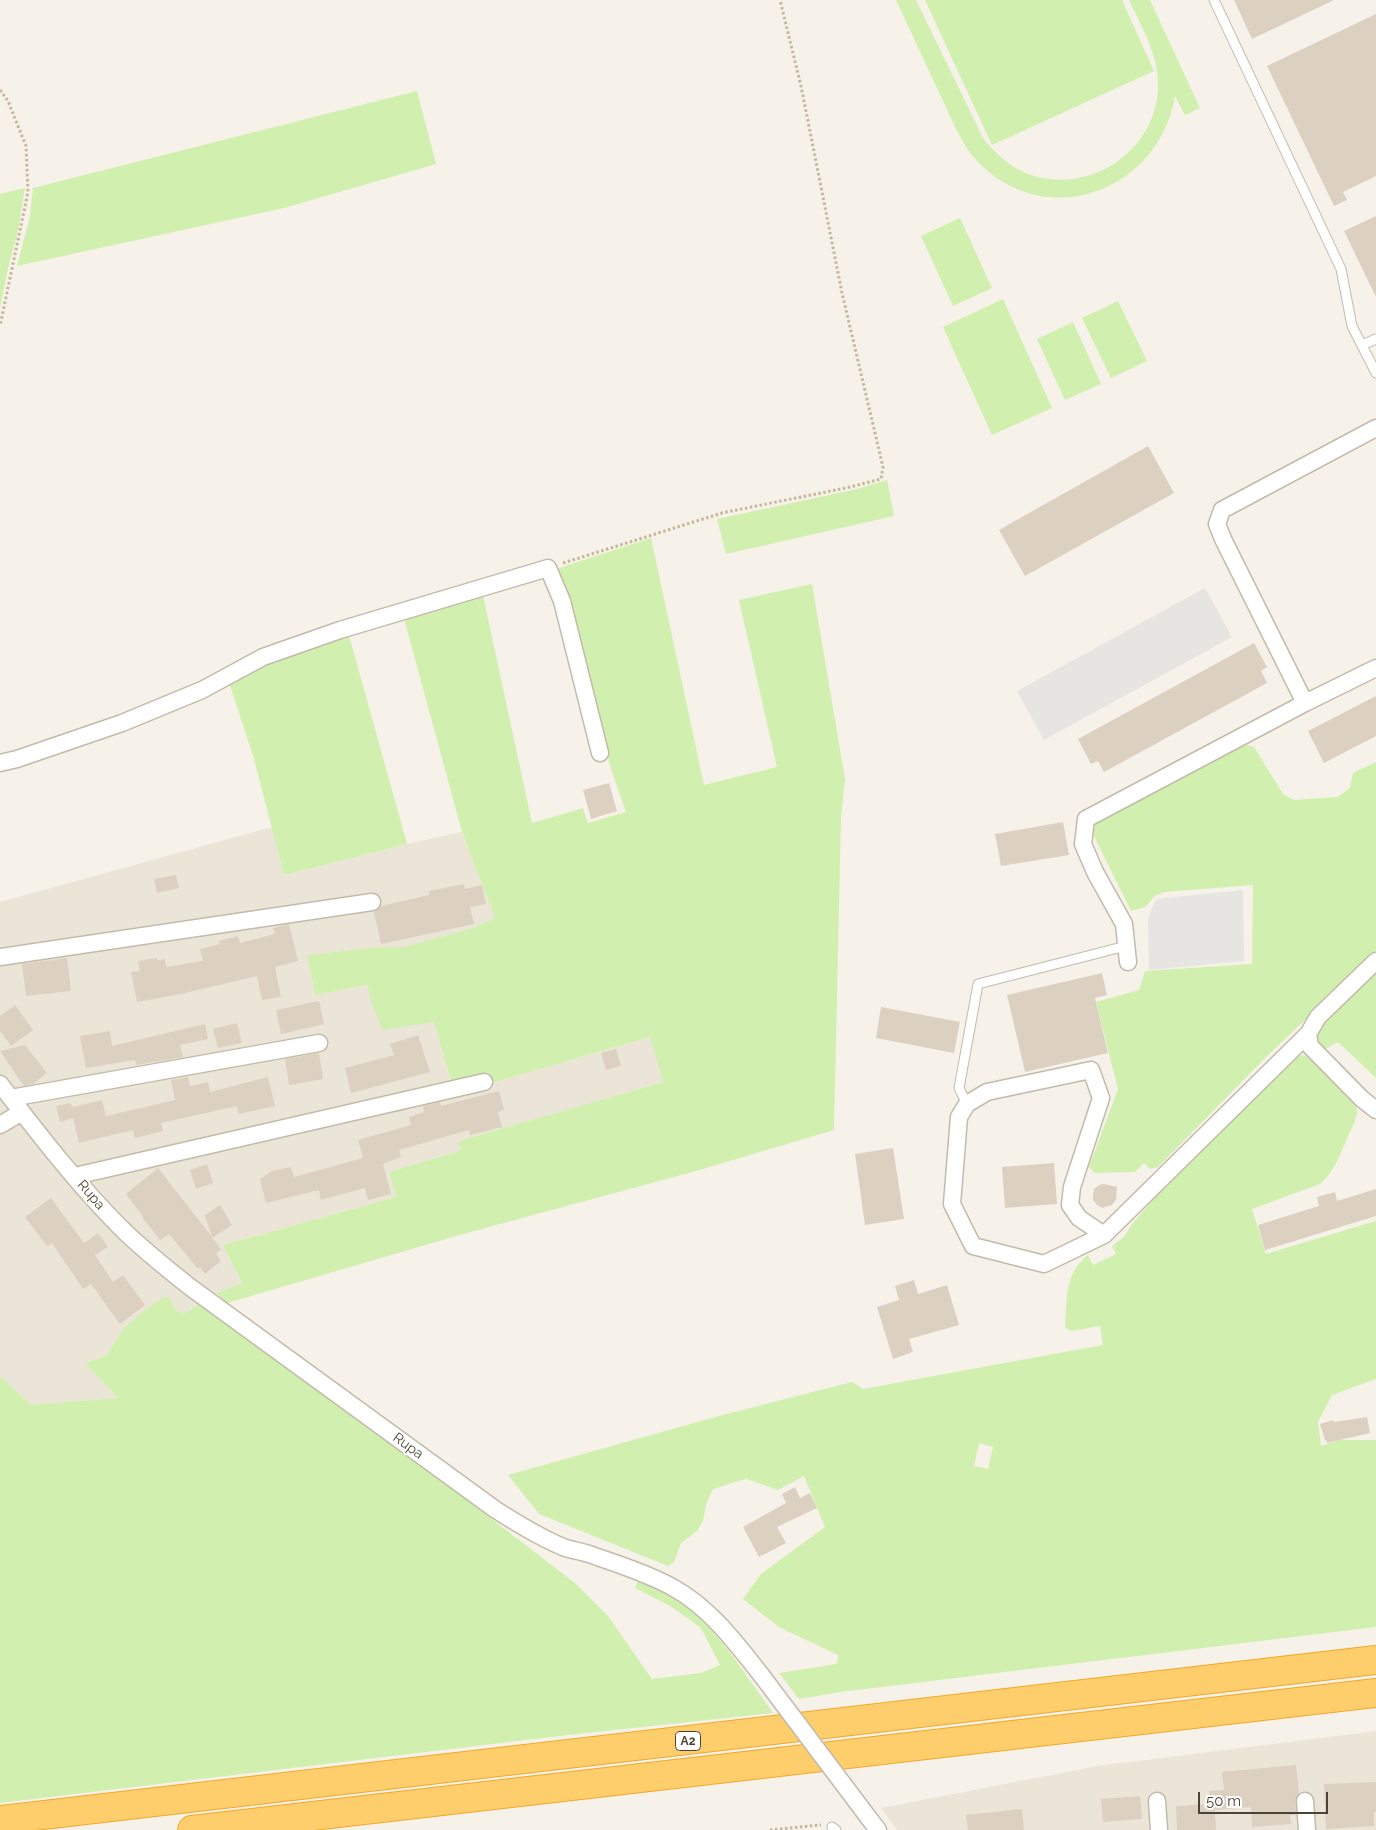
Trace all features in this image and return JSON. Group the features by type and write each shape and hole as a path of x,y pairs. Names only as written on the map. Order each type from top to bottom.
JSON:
{"highway":[{"name":"A2","path":"0,1820 1376,1660"},
{"path":"192,1830 1376,1693"}],"street":[{"path":"1305,703 1217,524 1222,510 1376,428"},
{"path":"0,763 122,723 202,690 280,651 340,630 548,568 562,601 600,753"},
{"path":"1127,954 1124,924 1095,872 1083,844 1086,818 1305,703 1376,668"},
{"path":"0,957 372,902"},
{"path":"1104,1235 1079,1218 1070,1205 1072,1187 1101,1098 1092,1070 987,1092 967,1104 959,1117 952,1204 973,1246 1044,1264 1104,1235 1308,1034 1318,1017 1376,961"},
{"path":"1308,1034 1310,1046 1362,1099 1376,1110"},
{"path":"11,1098 319,1043"},
{"name":"Rupa","path":"75,1176 484,1082"},
{"name":"Rupa","path":"0,1084 75,1176 119,1226 150,1255 190,1287 496,1510 539,1536 564,1547 648,1575 674,1588 693,1601 721,1625 762,1676 878,1830"},
{"path":"0,1125 22,1112"},
{"path":"1305,1801 1307,1830"},
{"path":"1157,1802 1159,1830"}],"lane":[{"path":"1214,0 1341,269 1352,326 1376,374"},
{"path":"1362,345 1376,339"},
{"path":"967,1104 959,1088 978,984 1127,954"}],"path":[{"path":"548,568 722,513 881,479 884,467 842,293 801,86 780,0"},
{"path":"0,90 8,101 26,146 28,192 0,326"},
{"path":"770,1830 820,1825 834,1829"}],"shaded area":[{"path":"1205,588 1232,637 1044,740 1017,691"},
{"path":"272,827 284,875 462,832 495,918 473,928 403,947 379,947 307,955 315,995 369,985 371,1002 434,1022 451,1081 488,1072 492,1083 651,1037 663,1082 462,1140 462,1150 389,1172 396,1197 223,1245 242,1283 216,1293 186,1312 180,1313 175,1309 169,1297 124,1328 106,1356 85,1363 118,1398 31,1405 0,1376 0,902"},
{"path":"1243,890 1244,961 1149,970 1148,918 1156,899"},
{"path":"1376,1731 1376,1830 897,1830 881,1808 1098,1766"}],"green space":[{"path":"896,0 916,0 983,138 1005,161 1019,170 1034,176 1056,180 1077,178 1098,172 1117,162 1133,148 1146,131 1154,111 1158,77 1149,43 1129,0 1150,0 1200,108 1185,115 1175,96 1165,129 1147,156 1124,177 1096,191 1066,197 1036,195 1006,183 978,162 969,151 957,131"},
{"path":"925,0 1122,0 1154,71 992,145"},
{"path":"417,91 436,164 284,208 17,266 30,216 33,188"},
{"path":"25,188 18,231 0,308 0,194"},
{"path":"960,218 992,288 953,306 921,236"},
{"path":"1003,299 1052,408 992,435 943,327"},
{"path":"1118,301 1147,361 1111,378 1082,318"},
{"path":"1073,322 1101,384 1065,400 1037,339"},
{"path":"887,480 894,516 726,554 717,519 857,489"},
{"path":"651,538 704,785 777,767 739,600 812,584 845,779 841,817 834,1130 696,1171 463,1234 227,1303 216,1293 242,1283 223,1245 396,1197 389,1172 462,1150 459,1144 462,1140 663,1082 650,1037 492,1083 488,1072 451,1081 434,1022 383,1030 371,1002 368,985 315,995 307,955 379,947 403,947 473,928 495,918 462,832 403,615 482,591 532,823 583,808 588,823 626,812 613,775 557,580 559,568"},
{"path":"348,632 407,844 284,875 254,759 228,679"},
{"path":"1243,744 1254,747 1283,794 1294,800 1338,797 1350,788 1353,773 1376,762 1376,952 1265,1058 1158,1167 1150,1169 1144,1163 1135,1172 1095,1173 1089,1167 1118,1089 1096,1002 1139,990 1145,971 1252,964 1253,885 1164,892 1155,896 1145,907 1131,911 1093,834 1096,822"},
{"path":"1376,970 1376,1078 1338,1042 1325,1049 1318,1042 1317,1036 1322,1024"},
{"path":"1304,1055 1319,1065 1345,1088 1356,1105 1357,1116 1335,1164 1329,1175 1320,1184 1252,1209 1266,1254 1376,1221 1376,1379 1332,1395 1318,1422 1321,1446 1339,1440 1376,1440 1376,1627 840,1692 799,1699 779,1673 837,1664 838,1655 779,1627 743,1599 761,1574 825,1527 804,1476 778,1490 747,1479 713,1489 706,1504 703,1521 697,1531 681,1543 674,1562 668,1566 539,1514 508,1475 719,1416 852,1382 863,1389 1103,1345 1100,1326 1071,1331 1065,1327 1068,1288 1080,1262 1088,1255 1093,1265 1116,1254 1112,1246 1124,1237 1132,1224 1174,1176 1292,1056","holes":["979,1443 993,1447 988,1469 974,1466"]},
{"path":"165,1297 169,1297 175,1309 180,1313 187,1312 199,1304 437,1477 575,1583 608,1616 652,1679 701,1673 720,1665 701,1628 672,1607 635,1588 638,1581 671,1594 703,1620 729,1651 773,1713 568,1735 0,1803 0,1376 31,1405 118,1398 85,1363 106,1356 124,1328 147,1308"}],"building":[{"path":"1234,0 1334,0 1252,39"},
{"path":"1376,14 1376,176 1343,192 1347,200 1334,206 1267,66"},
{"path":"1376,216 1376,297 1344,231"},
{"path":"1148,446 1174,493 1025,576 999,530"},
{"path":"1254,643 1267,667 1261,671 1267,683 1104,772 1098,761 1091,764 1078,739"},
{"path":"1376,696 1376,736 1324,763 1308,731"},
{"path":"609,783 617,811 591,819 583,790"},
{"path":"1063,822 1069,855 1001,866 995,834"},
{"path":"176,875 179,888 157,893 154,879"},
{"path":"464,884 465,889 482,885 486,904 470,907 474,924 381,944 374,912 381,906 429,895 429,891"},
{"path":"289,924 298,961 275,967 281,997 262,1000 257,976 137,1002 131,972 140,971 138,961 157,958 157,960 165,959 166,967 203,961 200,949 220,944 219,941 238,936 240,943 275,934 273,928"},
{"path":"67,958 71,991 26,996 22,964"},
{"path":"1102,973 1107,995 1095,998 1108,1053 1025,1072 1007,995"},
{"path":"319,1001 324,1024 281,1034 276,1010"},
{"path":"15,1005 33,1030 11,1046 0,1031 0,1016"},
{"path":"881,1007 960,1022 954,1053 876,1038"},
{"path":"237,1023 242,1043 218,1048 213,1029"},
{"path":"205,1024 208,1039 180,1045 183,1057 136,1065 135,1060 86,1068 80,1036 110,1031 112,1046"},
{"path":"418,1035 430,1072 351,1093 345,1068 394,1055 390,1044"},
{"path":"25,1045 47,1073 33,1084 24,1086 0,1051"},
{"path":"616,1049 621,1066 606,1070 601,1053"},
{"path":"319,1053 323,1079 289,1085 285,1059"},
{"path":"188,1077 190,1086 208,1082 210,1092 268,1077 275,1106 239,1114 237,1106 161,1123 163,1131 135,1138 133,1130 79,1143 73,1118 60,1122 56,1106 70,1103 73,1107 102,1100 106,1116 175,1100 171,1080"},
{"path":"499,1091 504,1110 498,1112 502,1127 470,1135 469,1130 399,1150 401,1157 383,1164 391,1194 368,1200 365,1188 321,1200 319,1190 266,1203 260,1179 272,1171 291,1167 294,1177 363,1158 358,1140 411,1125 409,1117 424,1112 423,1106 440,1102 441,1106"},
{"path":"893,1148 904,1219 865,1225 855,1154"},
{"path":"1054,1163 1057,1204 1005,1208 1002,1167"},
{"path":"207,1164 213,1183 196,1189 190,1170"},
{"path":"158,1168 212,1237 205,1215 220,1205 232,1225 212,1238 221,1249 216,1254 221,1261 205,1274 200,1267 198,1269 169,1234 160,1240 126,1194"},
{"path":"1104,1184 1117,1187 1116,1200 1112,1205 1102,1208 1093,1200 1093,1194 1094,1189"},
{"path":"1376,1189 1376,1216 1265,1250 1258,1225 1319,1206 1317,1197 1335,1192 1337,1201"},
{"path":"51,1198 84,1243 98,1233 108,1247 95,1255 113,1282 123,1275 145,1305 120,1324 91,1284 83,1289 52,1243 47,1246 25,1217"},
{"path":"914,1280 918,1294 947,1285 959,1325 909,1339 913,1352 893,1359 877,1307 899,1300 895,1286"},
{"path":"1367,1417 1370,1433 1327,1443 1325,1440 1320,1424 1333,1420 1334,1422"},
{"path":"795,1487 800,1498 810,1493 817,1508 777,1527 786,1543 759,1557 743,1527 786,1503 782,1494"},
{"path":"1296,1765 1299,1793 1295,1801 1296,1815 1290,1815 1291,1824 1252,1827 1251,1807 1215,1810 1216,1830 1177,1830 1176,1806 1210,1804 1209,1791 1224,1790 1222,1772"},
{"path":"1376,1782 1374,1826 1326,1829 1324,1784"},
{"path":"1140,1796 1142,1819 1103,1822 1101,1799"},
{"path":"1022,1809 1024,1830 968,1830 966,1815"}]}
